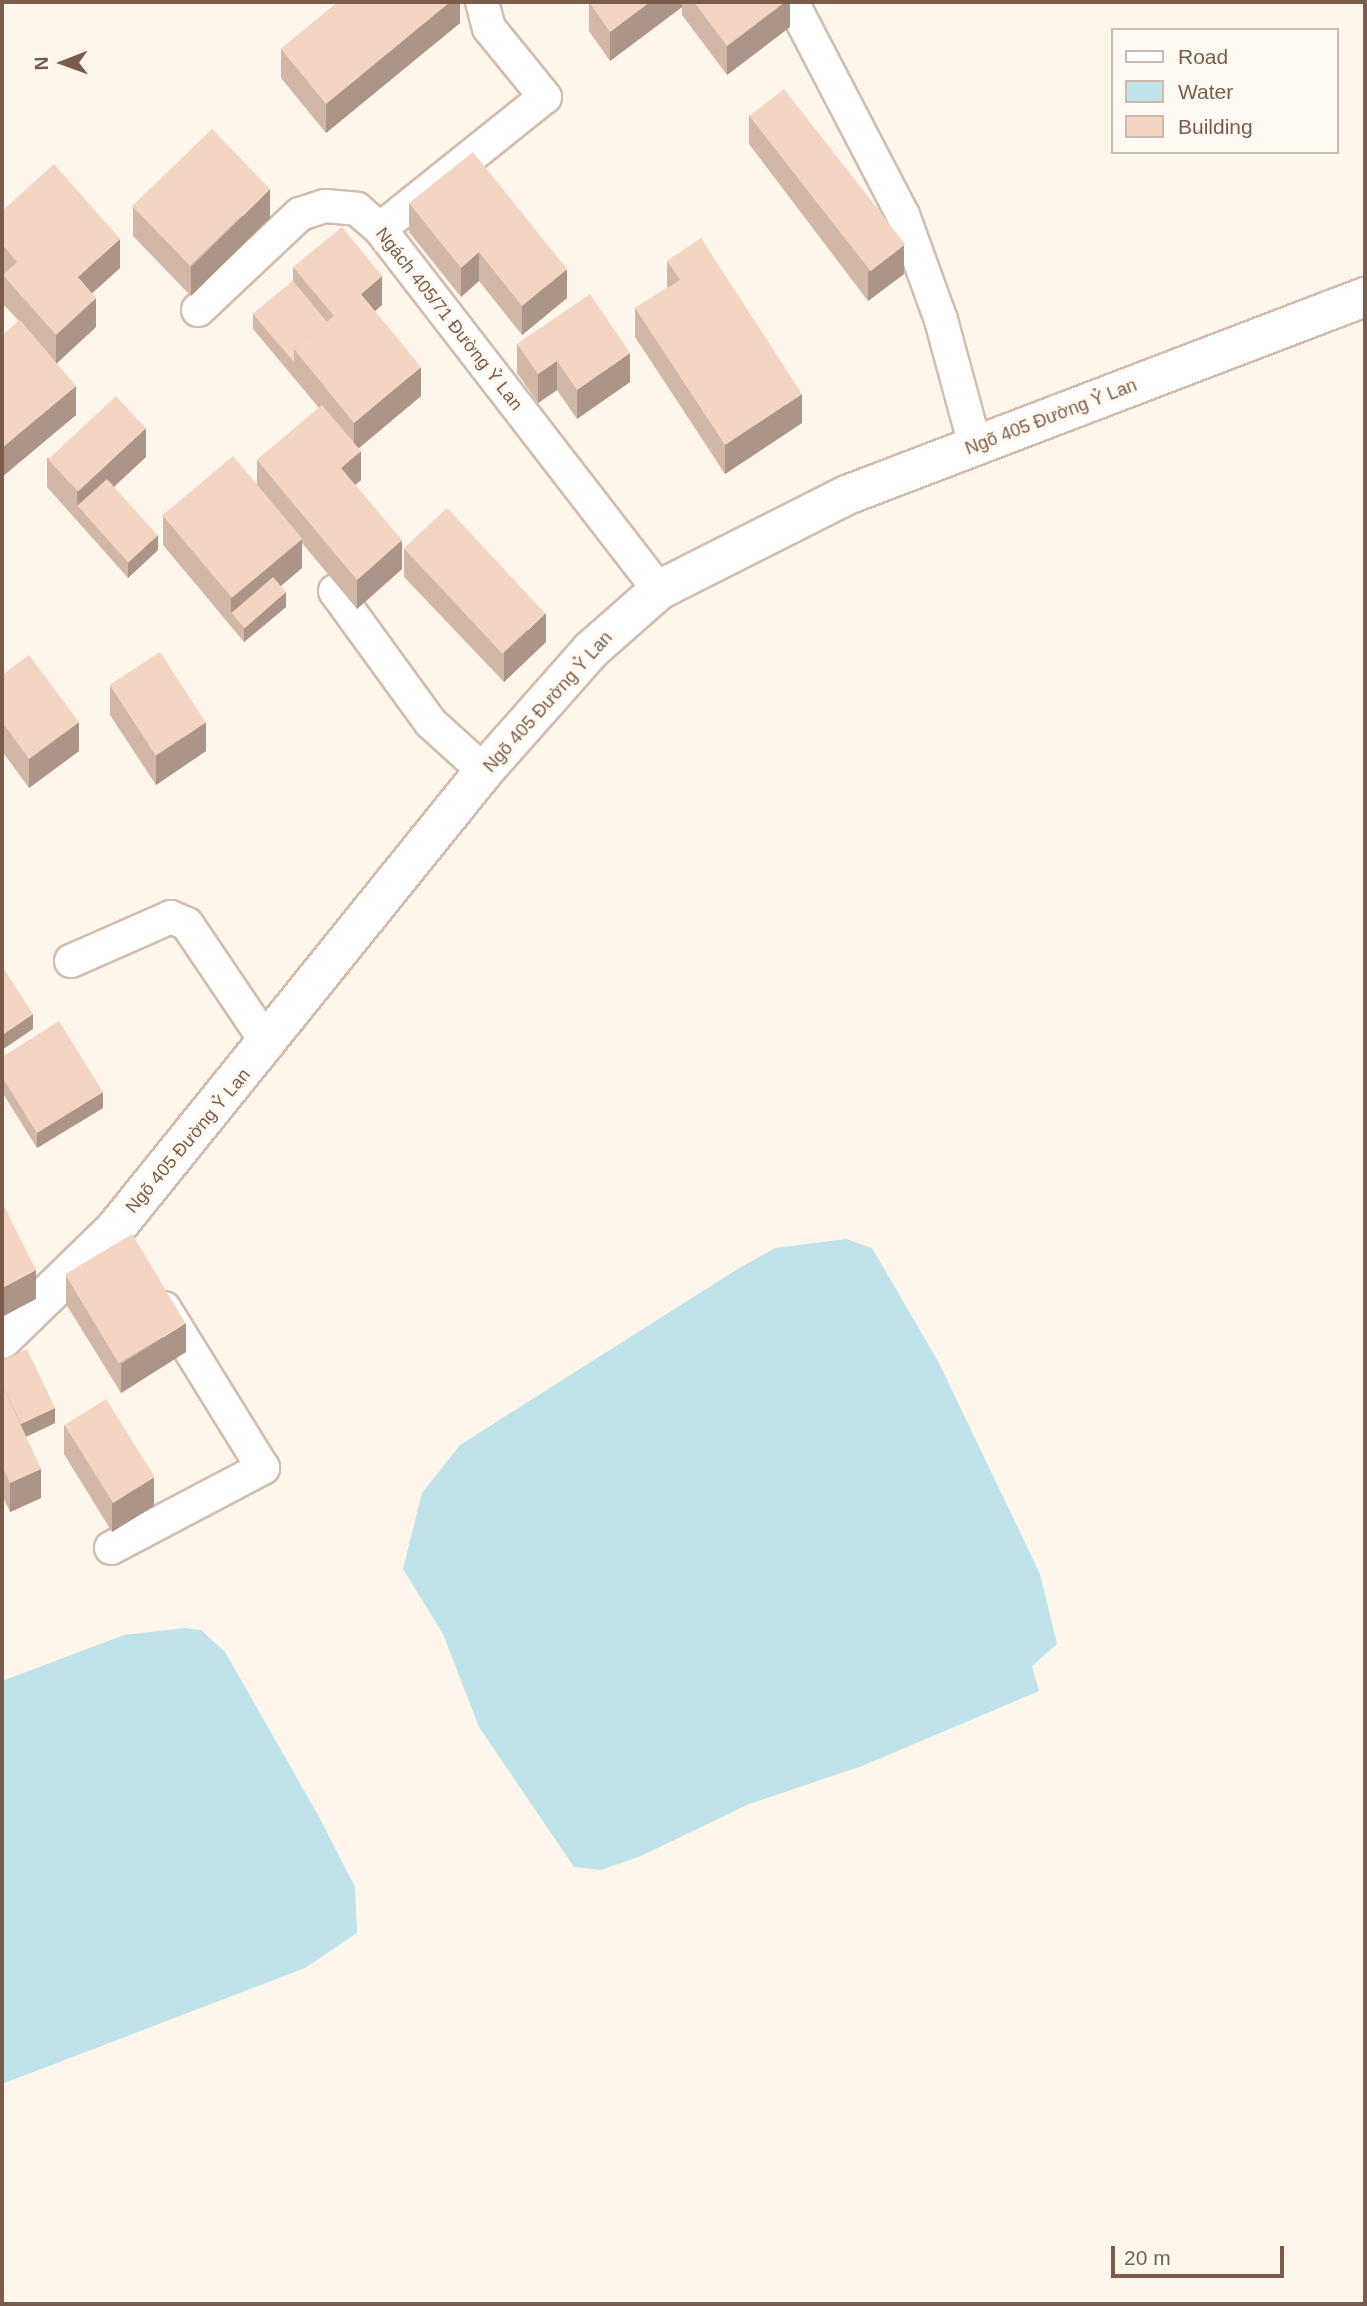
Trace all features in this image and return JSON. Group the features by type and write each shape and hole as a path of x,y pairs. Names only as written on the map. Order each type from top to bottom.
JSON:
{"street":[{"name":"Ngõ 405 Đường Ỷ Lan","path":"2,1339 122,1241 268,1044 484,771 591,650 659,590 835,501 1365,297"}],"lane":[{"path":"380,229 545,97 489,28 482,2"},
{"path":"792,2 903,215 941,320 975,446"},
{"name":"Ngách 405/71 Đường Ỷ Lan","path":"198,310 300,214 325,206 357,209 380,229 659,590"},
{"path":"335,591 431,723 484,771"},
{"path":"71,961 171,917 187,924 268,1044"},
{"path":"111,1548 263,1468 150,1286"}],"water":[{"path":"846,1239 872,1248 939,1363 1040,1574 1057,1644 1032,1666 1039,1691 862,1766 749,1804 641,1856 601,1870 574,1867 479,1727 443,1634 403,1569 422,1493 460,1445 736,1270 775,1248"},
{"path":"185,1628 201,1630 225,1652 318,1815 355,1887 357,1933 305,1968 2,2084 2,1681 124,1635"}],"building":[{"path":"338,2 450,2 326,104 281,49"},
{"path":"589,2 650,2 610,32"},
{"path":"694,2 785,2 727,46"},
{"path":"784,89 905,244 871,271 749,116"},
{"path":"212,129 270,189 190,266 132,206"},
{"path":"473,152 567,269 522,306 479,252 461,268 409,203"},
{"path":"54,164 120,239 78,277 96,298 56,335 3,275 17,262 2,244 2,211"},
{"path":"342,227 382,276 361,294 421,367 354,423 294,349 334,316 293,267"},
{"path":"701,238 802,394 725,445 635,308 680,280 667,261"},
{"path":"293,281 327,322 294,349 294,362 253,314"},
{"path":"590,294 630,353 577,390 557,361 538,374 517,344"},
{"path":"20,320 76,386 2,448 2,336"},
{"path":"116,396 146,428 78,492 48,459"},
{"path":"322,405 361,451 341,468 402,540 357,580 257,460"},
{"path":"233,456 302,539 232,598 163,515"},
{"path":"107,479 158,535 128,562 77,506"},
{"path":"447,508 545,613 502,654 404,548"},
{"path":"273,577 286,592 245,628 231,613"},
{"path":"160,652 206,722 155,755 110,685"},
{"path":"29,655 79,722 29,759 2,722 2,675"},
{"path":"2,966 33,1014 2,1035"},
{"path":"59,1021 103,1092 37,1133 2,1077 2,1057"},
{"path":"2,1202 36,1270 2,1288"},
{"path":"132,1234 186,1323 119,1363 65,1274"},
{"path":"27,1349 55,1408 21,1424 2,1384 2,1361"},
{"path":"2,1384 41,1469 10,1483 2,1466"},
{"path":"106,1399 155,1477 113,1503 64,1425"}]}
